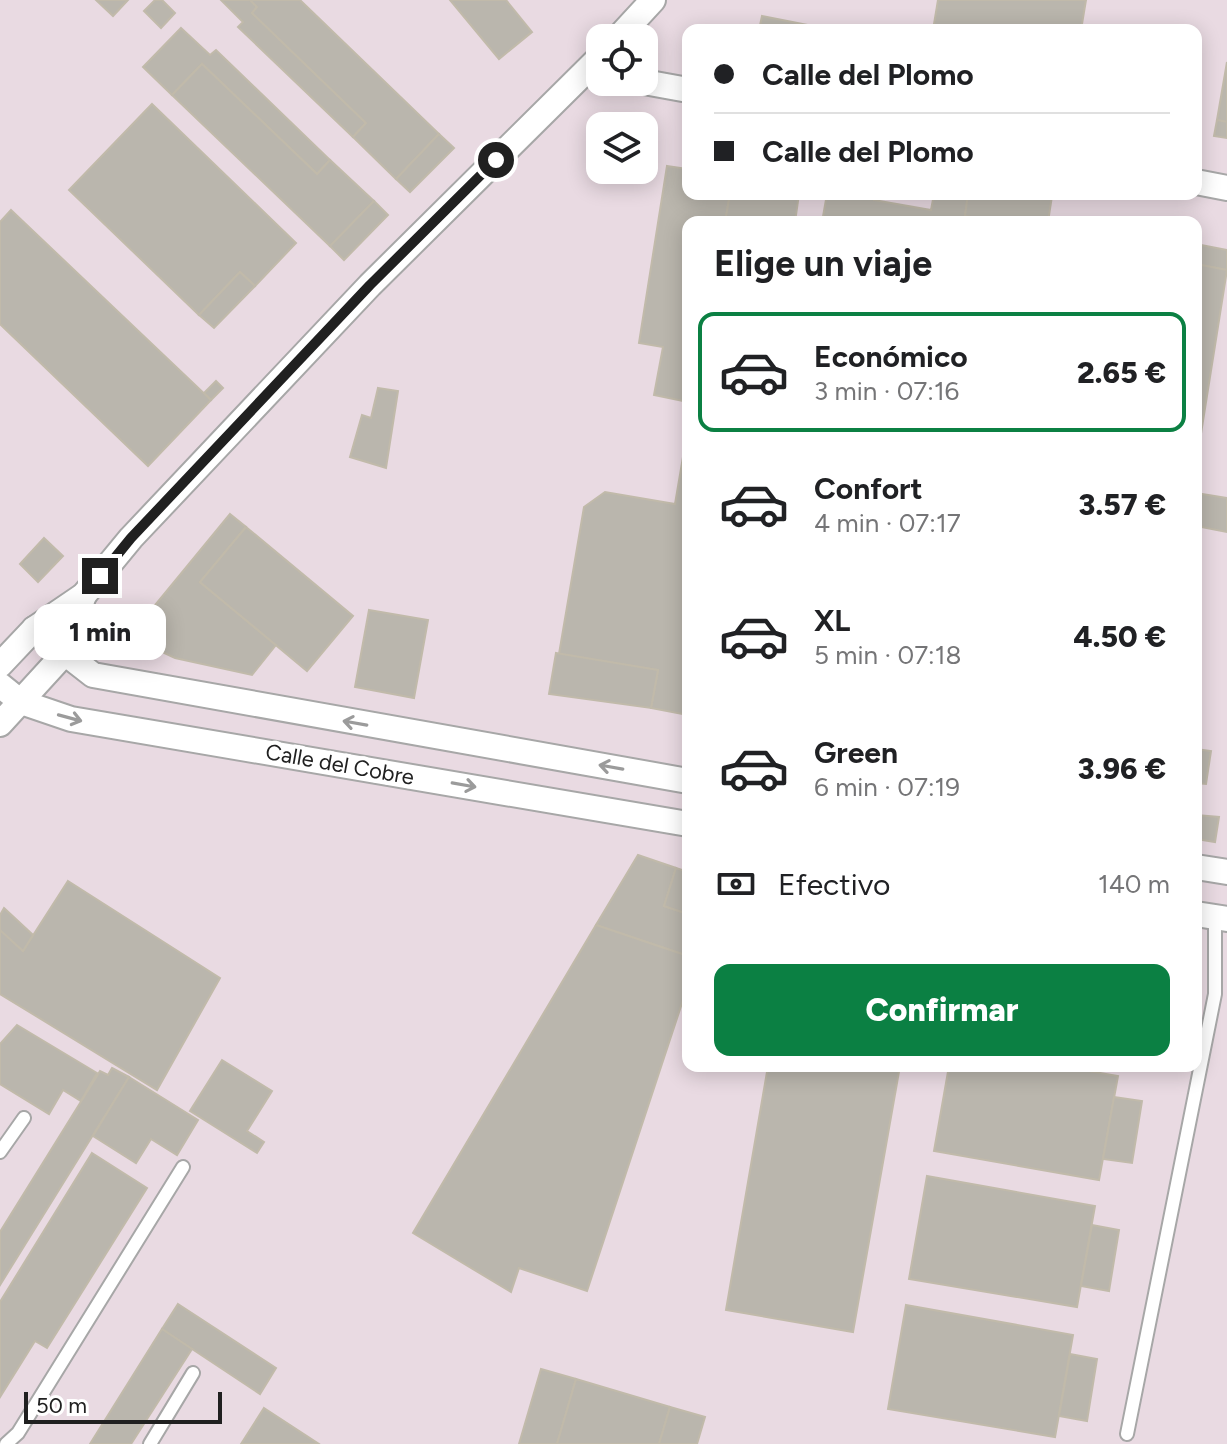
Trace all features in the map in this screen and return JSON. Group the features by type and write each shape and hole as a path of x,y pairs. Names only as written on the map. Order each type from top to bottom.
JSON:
{"street":[{"path":"631,24 653,0"},
{"path":"0,665 34,629 84,595 131,538 370,285 586,71"},
{"path":"658,85 682,89"},
{"path":"1202,183 1227,188"},
{"path":"0,724 64,654 84,595"},
{"name":"Calle del Cobre","path":"34,629 93,675 682,780"},
{"name":"Calle del Cobre","path":"0,685 21,702 71,719 682,823"},
{"path":"1202,868 1227,872"}],"lane":[{"path":"1202,1059 1215,994 1213,916"},
{"path":"1127,1434 1199,1072"},
{"path":"0,1152 24,1118"},
{"path":"6,1444 18,1433 183,1167"},
{"path":"150,1444 193,1373"}],"shaded area":[{"path":"0,0 1227,0 1227,1444 0,1444"}],"building":[{"path":"96,0 128,0 113,16"},
{"path":"155,0 162,0 175,13 161,28 144,11"},
{"path":"221,0 250,0 257,7 252,13 366,123 353,137 238,27 243,22"},
{"path":"250,0 300,0 439,134 396,179 353,137 366,123 252,13 257,7"},
{"path":"450,0 506,0 532,32 499,59"},
{"path":"938,0 1086,0 1082,24 934,24"},
{"path":"762,16 803,24 760,24"},
{"path":"181,28 210,55 216,50 330,160 317,174 202,64 172,95 143,67"},
{"path":"1227,62 1227,122 1217,120"},
{"path":"202,64 317,174 330,160 374,201 330,246 172,95"},
{"path":"152,104 296,243 255,286 240,272 199,315 69,190"},
{"path":"1217,120 1227,122 1227,138 1214,136"},
{"path":"439,134 454,148 410,192 396,179"},
{"path":"667,166 682,168 682,200 729,200 726,216 682,216 682,401 654,395 663,347 639,343"},
{"path":"729,200 798,200 796,216 726,216"},
{"path":"826,200 874,200 931,210 933,200 967,200 965,216 823,216"},
{"path":"967,200 1051,200 1049,216 965,216"},
{"path":"374,201 388,215 344,260 330,246"},
{"path":"11,210 211,400 148,466 0,324 0,222"},
{"path":"1202,245 1227,250 1227,270 1202,265"},
{"path":"1202,265 1227,270 1202,427"},
{"path":"240,272 255,286 214,328 199,315"},
{"path":"216,381 223,388 211,400 204,393"},
{"path":"378,388 398,391 386,468 350,457 362,415 371,418"},
{"path":"682,463 682,714 651,708 658,670 559,654 584,507 605,492 675,504"},
{"path":"1202,494 1227,498 1227,532 1202,527"},
{"path":"230,514 246,527 200,582 276,645 252,675 175,658 147,645 132,633"},
{"path":"246,527 353,616 307,671 200,582"},
{"path":"44,538 63,556 38,582 20,564"},
{"path":"369,610 428,620 414,698 355,687"},
{"path":"556,653 658,670 651,708 549,694"},
{"path":"1202,750 1211,751 1206,784 1202,784"},
{"path":"1202,816 1219,817 1215,842 1202,840"},
{"path":"638,855 676,868 664,906 682,912 682,954 596,925"},
{"path":"676,868 682,870 682,912 664,906"},
{"path":"68,881 220,978 157,1090 0,994 0,930 23,951"},
{"path":"4,908 33,935 23,951 0,930 0,915"},
{"path":"596,925 682,954 682,1003 587,1291 519,1268 511,1292 413,1233"},
{"path":"17,1025 97,1073 81,1101 63,1090 49,1114 0,1084 0,1044"},
{"path":"222,1060 272,1091 247,1131 264,1142 257,1153 190,1111"},
{"path":"112,1068 129,1077 0,1285 0,1232 100,1071 108,1075"},
{"path":"767,1072 899,1072 853,1332 726,1310"},
{"path":"948,1072 1095,1072 1118,1076 1099,1180 934,1151"},
{"path":"129,1077 198,1120 177,1155 151,1139 136,1163 93,1136"},
{"path":"1114,1097 1142,1101 1132,1163 1103,1159"},
{"path":"92,1153 147,1188 47,1348 35,1341 0,1397 0,1302"},
{"path":"927,1176 1095,1206 1077,1307 909,1279"},
{"path":"1092,1225 1119,1230 1109,1291 1081,1286"},
{"path":"178,1304 276,1368 260,1394 162,1329"},
{"path":"906,1305 1073,1335 1055,1437 888,1409"},
{"path":"162,1329 192,1349 131,1444 90,1444"},
{"path":"1070,1354 1097,1359 1087,1421 1059,1416"},
{"path":"541,1369 576,1379 557,1444 519,1444"},
{"path":"576,1379 670,1407 659,1444 557,1444"},
{"path":"670,1407 705,1417 697,1444 659,1444"},
{"path":"264,1408 319,1444 241,1444"}],"route":[{"path":"100,576 131,538 370,285 496,160"}]}
